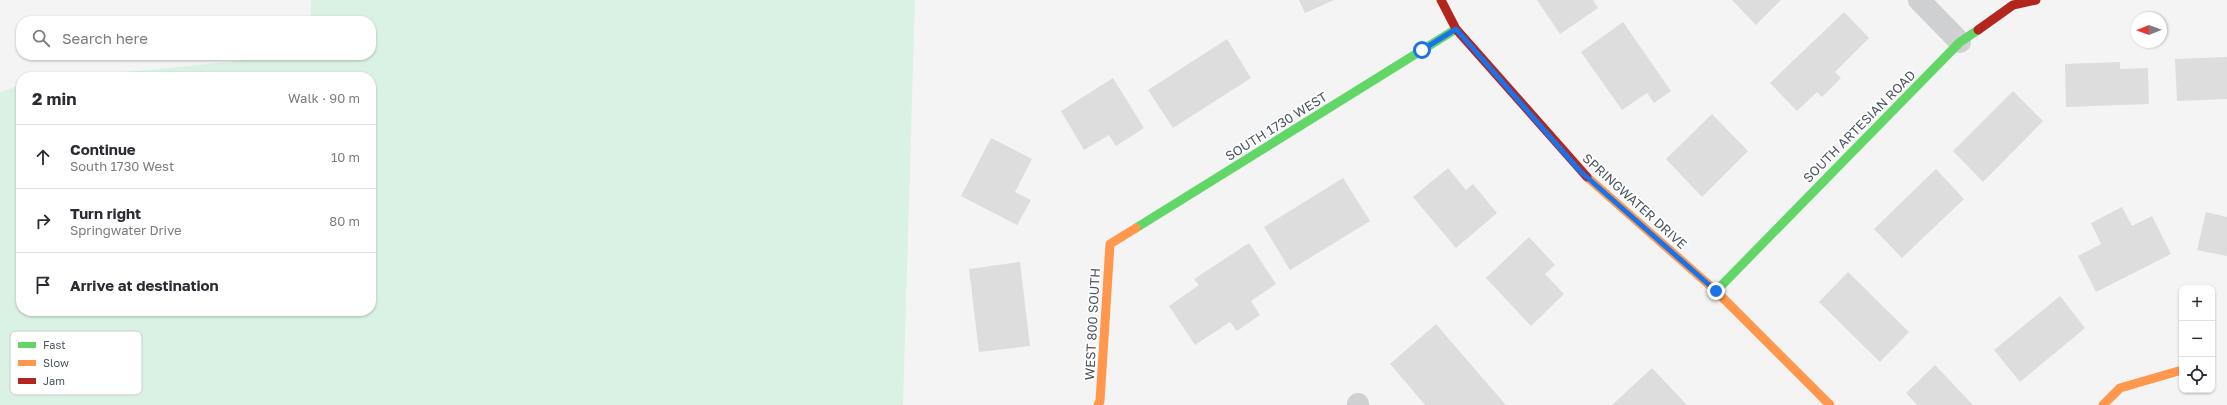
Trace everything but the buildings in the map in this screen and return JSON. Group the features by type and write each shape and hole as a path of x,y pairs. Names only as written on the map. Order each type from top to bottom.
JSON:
{"street":[{"name":"SPRINGWATER DRIVE","path":"1441,0 1456,29 1580,171 1716,291 1830,405"},
{"path":"1919,0 1960,42"},
{"name":"SOUTH ARTESIAN ROAD","path":"1716,291 1960,42 2013,5 2036,0"},
{"name":"SOUTH 1730 WEST","path":"1110,244 1456,29"},
{"name":"WEST 800 SOUTH","path":"1098,405 1100,401 1110,244"},
{"path":"2103,405 2120,388 2179,371"}],"green space":[{"path":"311,0 915,0 903,405 0,405 0,92 16,87 16,316 376,316 376,72 126,72 248,60 376,60 376,16 311,16"}],"traffic: fast":[{"path":"1136,228 1456,29"},
{"path":"1716,291 1960,42 1978,30"}],"traffic: slow":[{"path":"1587,177 1716,291 1830,405"},
{"path":"1098,405 1100,401 1110,244 1136,228"},
{"path":"2103,405 2120,388 2179,371"}],"traffic: jam":[{"path":"1441,0 1456,29 1587,177"},
{"path":"1978,30 2013,5 2036,0"}],"route":[{"path":"1422,50 1456,29 1580,171 1716,291"}]}
